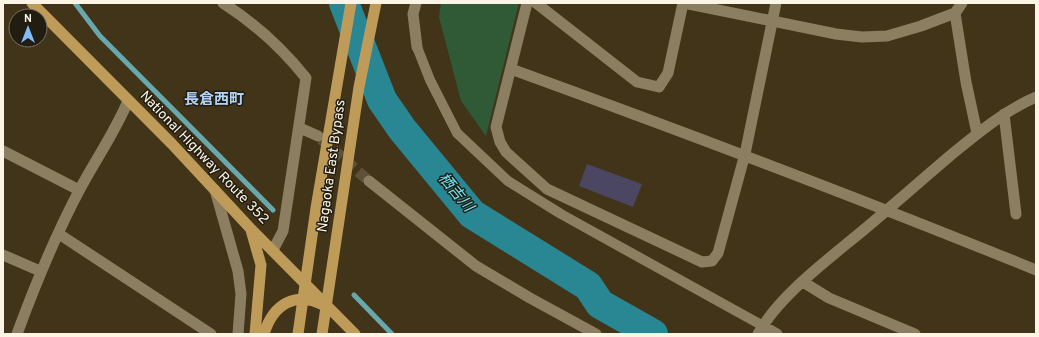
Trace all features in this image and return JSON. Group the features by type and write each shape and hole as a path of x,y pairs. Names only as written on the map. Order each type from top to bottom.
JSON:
{"highway":[{"name":"National Highway Route 352","path":"32,3 172,144 250,228 333,310 352,333"},
{"name":"Nagaoka East Bypass","path":"298,334 316,208 351,3"},
{"name":"Nagaoka East Bypass","path":"322,334 358,87 376,3"},
{"path":"250,228 261,265 255,334"},
{"path":"264,334 270,318 288,301 299,298 320,303 333,310"}],"street":[{"path":"223,3 248,19 265,33 284,51 306,78 300,128 291,171 283,231 273,250"},
{"path":"416,3 413,14 417,47"},
{"path":"527,3 496,127 500,142 506,152 547,189 702,262 712,261 718,253 745,154 776,3"},
{"path":"536,3 637,82 660,87 668,73 683,3 836,34 868,37 887,36 921,26 955,13 962,3"},
{"path":"955,13 966,82 977,133"},
{"path":"511,69 745,154 887,209 1036,270"},
{"path":"777,334 760,331 774,311 803,282 977,133 1004,114 1036,97"},
{"path":"17,334 40,271 79,190 128,101"},
{"path":"1004,114 1016,214"},
{"path":"300,128 318,136"},
{"path":"3,151 79,190"},
{"path":"369,181 476,266 530,298 596,334"},
{"path":"215,190 238,271 241,294 238,334"},
{"path":"59,234 211,334"},
{"path":"3,255 40,271"},
{"path":"803,282 829,298 915,334"}],"lane":[{"path":"417,47 430,80 457,132 508,182 760,331"}],"green space":[{"path":"441,3 519,3 486,136 461,101 439,17"}],"building":[{"path":"587,164 642,184 633,207 579,186"}],"waterway":[{"path":"75,3 100,36 273,210"},
{"name":"栖吉川","path":"344,3 382,100 402,129 472,214 588,286 600,304 653,334"},
{"path":"354,295 392,334"}],"tunnel":[{"path":"321,139 369,181"}],"district":[{"name":"長倉西町","path":"214,100"}]}
